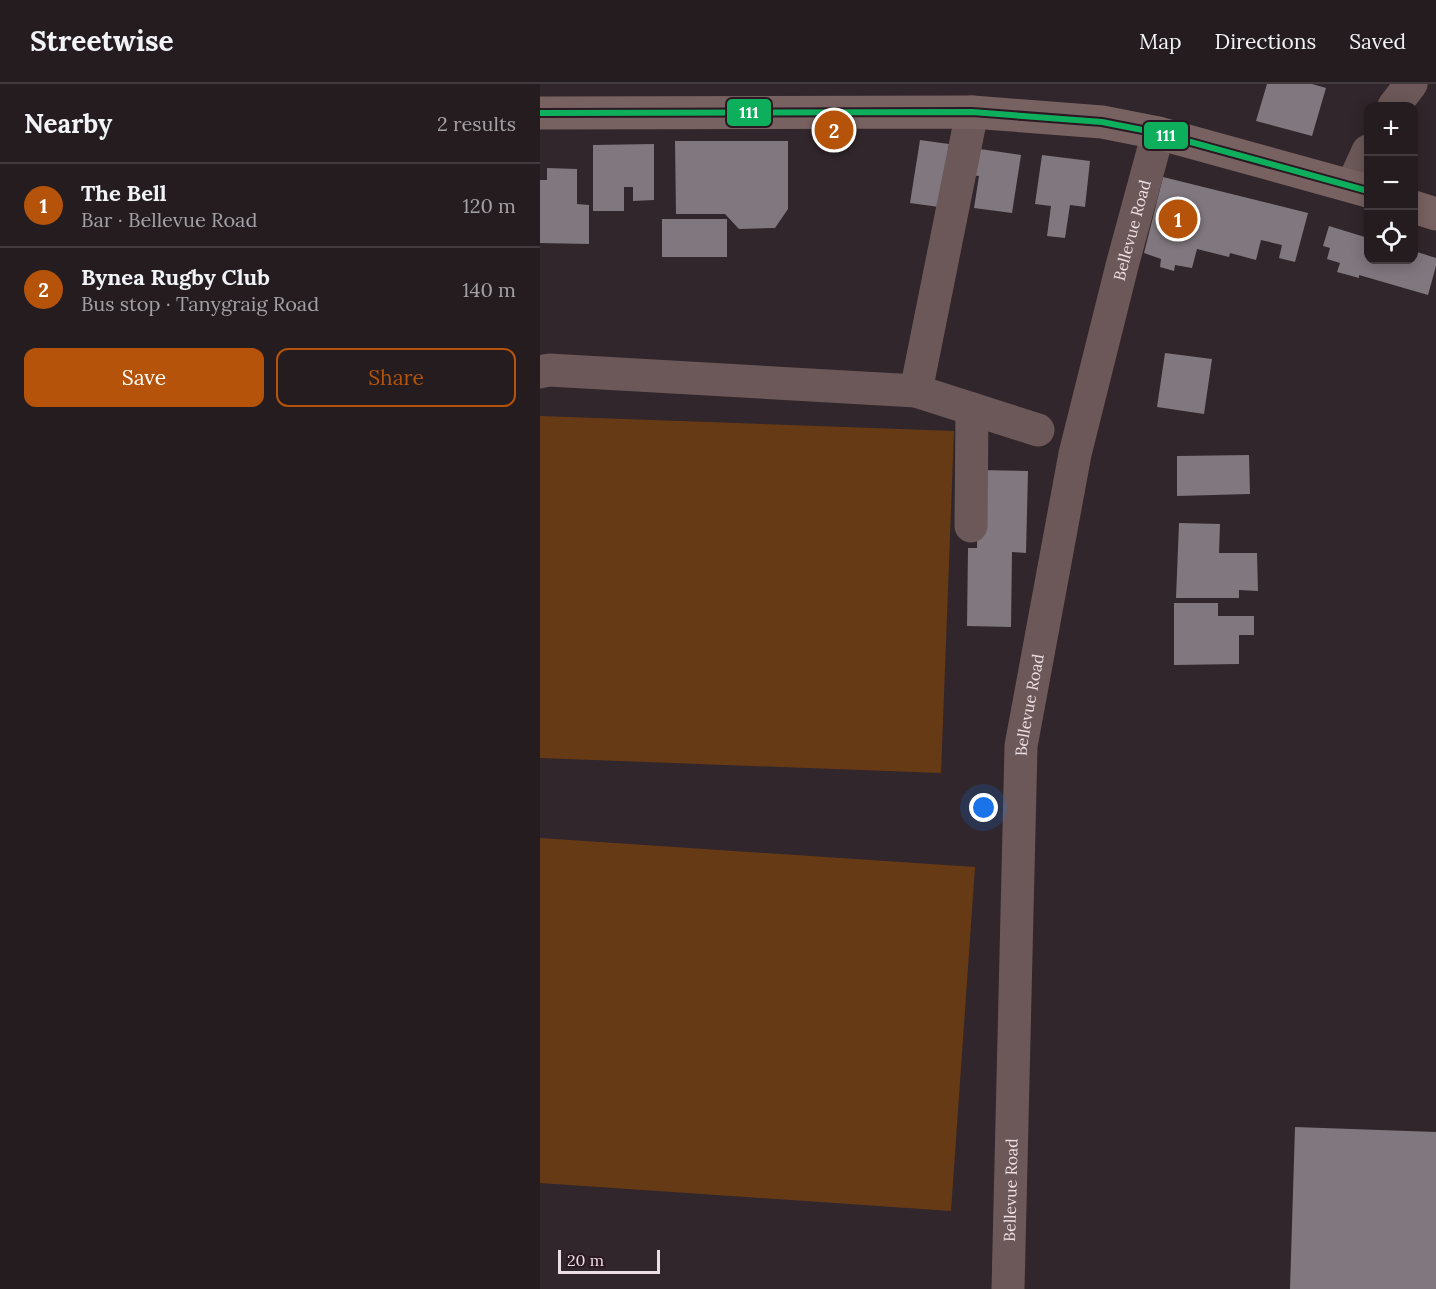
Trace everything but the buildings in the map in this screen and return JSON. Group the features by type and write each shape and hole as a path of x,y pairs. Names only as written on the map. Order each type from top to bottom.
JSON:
{"main road":[{"path":"540,113 972,112 1102,122 1158,134 1360,189"},
{"path":"1418,209 1436,214"}],"street":[{"path":"1397,102 1411,84"},
{"path":"916,392 972,112"},
{"name":"Bellevue Road","path":"1008,1289 1021,746 1075,454 1158,134"},
{"path":"1360,189 1367,156"},
{"path":"543,363 916,392 1038,430"},
{"path":"971,526 972,410"}],"shaded area":[{"path":"540,416 954,431 941,773 540,758"},
{"path":"540,838 975,867 951,1211 540,1183"}],"transit line":[{"name":"111","path":"540,113 972,112 1102,122 1158,133 1364,190"}],"place":[{"name":"Bynea Rugby Club","path":"834,130"},
{"name":"The Bell","path":"1178,219"}]}
